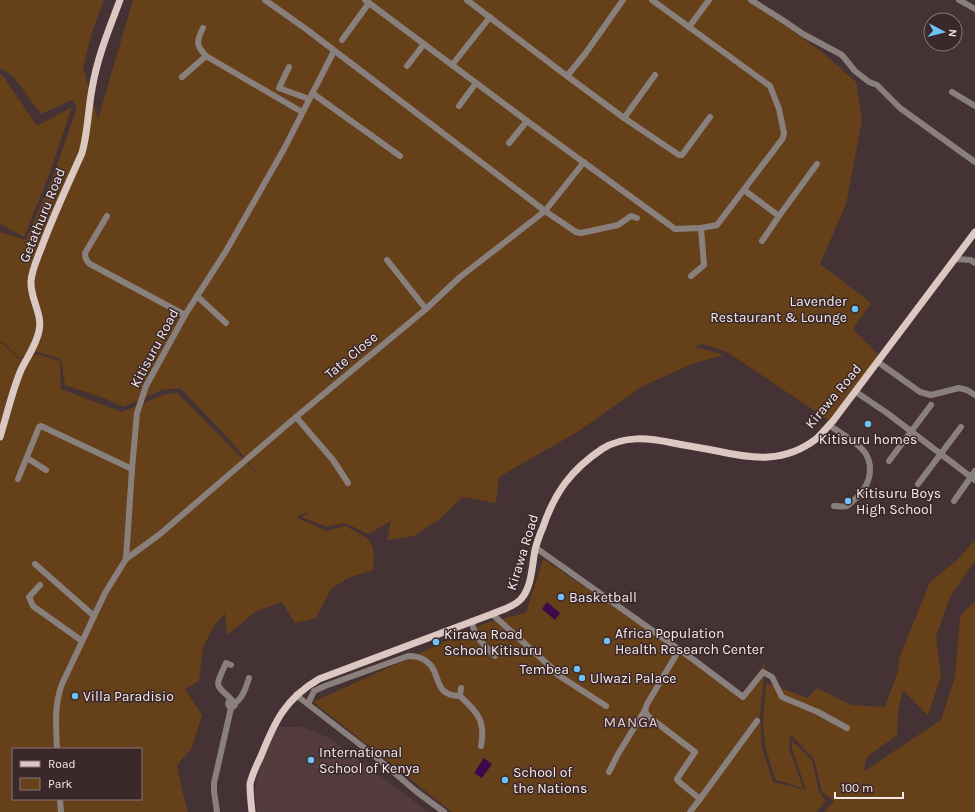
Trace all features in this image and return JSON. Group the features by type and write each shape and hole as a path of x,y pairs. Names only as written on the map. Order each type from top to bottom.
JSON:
{"main road":[{"name":"Getathuru Road","path":"0,437 21,370 36,341 40,326 32,290 32,274 51,222 82,153 98,61 120,0"},
{"name":"Kirawa Road","path":"252,812 250,785 253,772 277,719 296,695 311,684 327,676 514,605 524,595 536,548 550,507 563,485 580,467 603,448 615,442 626,439 656,439 729,454 768,458 781,456 804,447 816,439 856,392 975,232"}],"street":[{"path":"265,0 545,211 576,232 581,233 618,225 631,216 637,218"},
{"path":"467,0 624,118 680,155 710,117"},
{"path":"567,76 585,54 623,0"},
{"path":"342,40 367,1 527,121 675,229 701,228 719,223 744,190 756,171 783,138 784,133 779,109 770,86 689,27 660,2 652,0"},
{"path":"689,27 709,0"},
{"path":"751,0 803,34 842,55 855,71 869,82 877,86 900,108 975,162"},
{"path":"960,0 975,9"},
{"path":"452,65 490,17"},
{"path":"203,28 197,39 199,48 206,56 302,112"},
{"path":"407,66 424,44"},
{"name":"Kitisuru Road","path":"58,748 56,716 58,696 62,684 105,593 126,559 137,413 146,386 185,315 239,228 284,149 334,51"},
{"path":"182,77 206,56"},
{"path":"289,67 280,88 310,96 400,156"},
{"path":"624,118 655,75"},
{"path":"459,106 476,83"},
{"path":"952,92 975,106"},
{"path":"509,143 527,121"},
{"name":"Tate Close","path":"126,559 135,554 160,534 296,417 426,309 460,278 545,211 584,162"},
{"path":"762,241 818,164"},
{"path":"744,190 779,216"},
{"path":"107,216 86,253 86,261 185,315"},
{"path":"691,276 704,265 701,228"},
{"path":"955,259 971,260 975,263"},
{"path":"388,260 426,309"},
{"path":"197,296 226,323"},
{"path":"878,362 920,392 931,395 959,388 968,390 975,394"},
{"path":"856,392 887,413 973,479"},
{"path":"889,461 912,432 931,404"},
{"path":"296,417 333,460 348,483"},
{"path":"829,425 865,452 870,473 866,488 857,498 848,506 834,506"},
{"path":"18,479 38,428 41,426 132,469"},
{"path":"918,484 961,426"},
{"path":"27,458 46,470"},
{"path":"954,501 973,479 975,470"},
{"path":"536,548 743,697 763,672 772,677 782,697 818,712 847,728"},
{"path":"35,564 94,616"},
{"path":"40,585 29,597 33,606 82,641"},
{"path":"492,614 553,669 558,676 587,692 606,706"},
{"path":"472,621 473,628 478,638 495,656"},
{"path":"610,772 618,754 679,650"},
{"path":"308,704 314,691 324,686 408,656 418,657 426,661 433,670 438,684 444,692 452,696 460,696 477,712 481,719 483,737 481,746"},
{"path":"231,665 226,663 218,682 219,689 233,704"},
{"path":"217,812 214,783 225,728 233,704 238,702 244,692 249,678"},
{"path":"460,696 461,688"},
{"path":"296,695 444,812"},
{"path":"645,710 647,716 695,752 678,780 700,799"},
{"path":"690,812 757,721"},
{"path":"60,800 61,812"}],"shaded area":[{"path":"547,602 560,613 555,620 542,609"},
{"name":"International School of Kenya","path":"280,727 302,727 327,737 429,812 257,812 255,792 257,776 274,732"},
{"path":"484,758 492,764 482,778 474,773"}],"green space":[{"path":"0,0 104,0 92,32 83,68 98,119 133,0 749,0 821,51 856,82 862,120 846,204 820,264 871,303 853,329 880,356 830,421 727,352 702,344 694,349 700,348 724,355 692,364 643,386 579,431 499,477 496,503 462,497 441,518 414,536 387,540 391,521 368,534 345,523 327,527 301,517 308,512 296,517 326,531 345,526 361,534 370,542 374,552 373,570 348,578 331,589 316,618 295,623 282,602 255,612 227,635 225,613 215,624 203,647 199,681 185,689 202,715 192,748 177,765 188,812 0,812 0,343 19,359 37,354 60,361 61,389 122,412 163,395 177,393 261,477 229,439 180,388 162,390 123,407 106,399 65,385 61,359 37,352 19,358 4,343 0,342 0,232 26,240 53,177 77,107 72,100 41,114 13,76 0,68"},
{"path":"0,74 3,76 37,126 72,107 49,175 24,237 0,224"},
{"path":"975,540 975,561 951,595 936,636 941,676 928,716 903,690 898,712 897,735 867,757 863,772 941,720 955,677 960,616 975,601 975,812 824,812 834,801 822,792 814,759 790,734 789,748 803,788 776,780 765,747 763,719 766,683 808,698 817,688 851,705 885,707 898,671 899,659 930,582 957,560"},
{"path":"543,559 742,693 765,664 760,716 762,748 773,782 806,790 792,749 792,741 812,760 819,792 826,801 816,812 452,812 313,702 486,623 526,613"}],"place":[{"name":"Lavender Restaurant & Lounge","path":"855,309"},
{"name":"Kitisuru homes","path":"868,424"},
{"name":"Kitisuru Boys High School","path":"848,501"},
{"name":"Basketball","path":"561,597"},
{"name":"Africa Population Health Research Center","path":"607,641"},
{"name":"Kirawa Road School Kitisuru","path":"436,642"},
{"name":"Tembea","path":"577,669"},
{"name":"Ulwazi Palace","path":"582,678"},
{"name":"Villa Paradisio","path":"75,696"},
{"name":"International School of Kenya","path":"311,760"},
{"name":"School of the Nations","path":"505,780"}],"district":[{"name":"MANGA","path":"631,722"}]}
